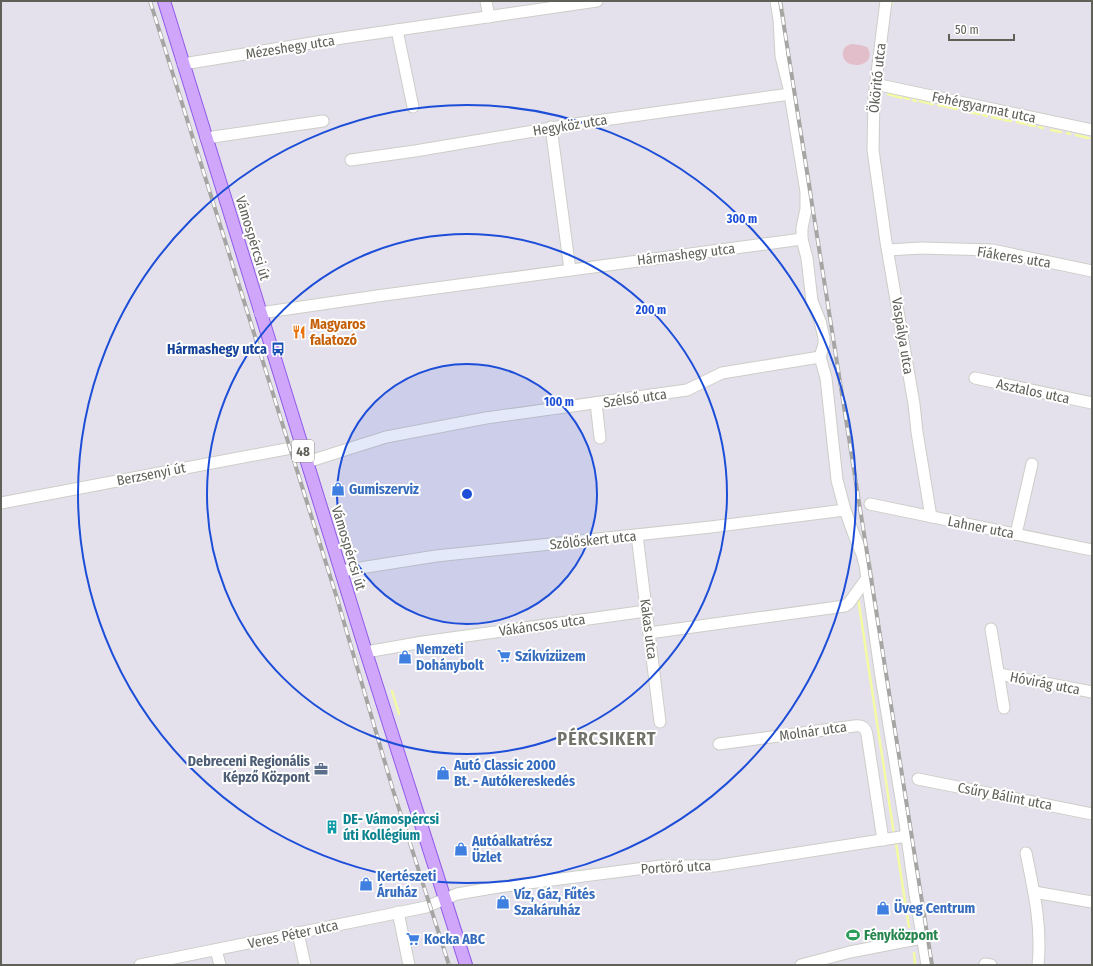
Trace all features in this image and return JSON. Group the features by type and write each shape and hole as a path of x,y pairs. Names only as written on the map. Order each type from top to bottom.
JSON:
{"main road":[{"name":"Vámospércsi út","path":"167,1 183,64 260,313 466,965"}],"street":[{"path":"486,1 488,17"},
{"name":"Mézeshegy utca","path":"183,64 397,30 597,1"},
{"path":"776,1 779,20 780,52 790,94 807,202 802,228 802,239 807,258 812,301 823,334 824,344 820,357 826,383 837,480 845,510 862,554 867,578 927,965"},
{"name":"Ököritó utca","path":"874,156 872,124 875,84 886,1"},
{"path":"397,30 413,107"},
{"name":"Fehérgyarmat utca","path":"875,84 1092,130"},
{"name":"Hegyköz utca","path":"351,160 468,142 550,127 790,94"},
{"path":"206,138 323,121"},
{"path":"550,127 570,270"},
{"name":"Vaspálya utca","path":"874,156 931,517"},
{"name":"Hármashegy utca","path":"260,313 802,239"},
{"name":"Fiákeres utca","path":"888,250 921,248 992,250 1092,271"},
{"name":"Szélső utca","path":"307,462 382,438 486,418 689,390 720,373 820,357"},
{"name":"Asztalos utca","path":"975,378 1092,403"},
{"path":"596,403 600,438"},
{"name":"Berzsenyi út","path":"1,503 302,446"},
{"path":"1016,534 1032,464"},
{"name":"Lahner utca","path":"870,504 1092,550"},
{"name":"Szőlőskert utca","path":"341,571 436,556 711,527 845,510"},
{"name":"Kakas utca","path":"637,535 660,722"},
{"path":"649,633 845,606 849,603 867,578"},
{"name":"Vákáncsos utca","path":"366,652 646,611"},
{"path":"991,629 1004,708"},
{"name":"Hóvirág utca","path":"999,674 1092,692"},
{"name":"Molnár utca","path":"720,744 862,726 867,735 883,840"},
{"name":"Csűry Bálint utca","path":"918,779 1092,814"},
{"name":"Portörő utca","path":"446,899 457,894 565,878 665,866 715,866 907,836"},
{"path":"1026,853 1034,892 1040,936 1038,965"},
{"path":"1034,892 1092,902"},
{"name":"Veres Péter utca","path":"140,965 429,907 446,899"},
{"path":"398,912 409,965"},
{"path":"298,933 305,965"},
{"path":"801,965 850,952 922,938"},
{"path":"216,950 220,965"}],"shaded area":[{"path":"852,44 867,47 870,54 864,63 853,65 847,63 843,52 847,46"}],"waterway":[{"path":"891,6 892,1"},
{"path":"888,94 902,98"},
{"path":"905,98 909,99"},
{"path":"920,101 928,103"},
{"path":"938,105 957,109"},
{"path":"963,111 979,114"},
{"path":"983,115 987,116"},
{"path":"992,117 1001,119"},
{"path":"1004,120 1011,121"},
{"path":"1017,122 1026,124"},
{"path":"1029,125 1035,126"},
{"path":"1039,127 1043,128"},
{"path":"1051,130 1061,132"},
{"path":"1076,135 1088,138"},
{"path":"858,598 894,834"},
{"path":"392,691 399,714"},
{"path":"896,843 909,927"},
{"path":"914,953 915,965"}],"railway":[{"path":"150,1 336,595 393,790 449,965"},
{"path":"780,1 932,965"}],"place":[{"name":"Magyaros falatozó","path":"299,332"},
{"name":"Hármashegy utca","path":"278,349"},
{"name":"Gumiszerviz","path":"338,489"},
{"name":"Szíkvízüzem","path":"504,656"},
{"name":"Nemzeti Dohánybolt","path":"405,657"},
{"name":"Debreceni Regionális Képző Központ","path":"321,769"},
{"name":"Autó Classic 2000 Bt. - Autókereskedés","path":"443,773"},
{"name":"DE- Vámospércsi úti Kollégium","path":"332,827"},
{"name":"Autóalkatrész Üzlet","path":"461,849"},
{"name":"Kertészeti Áruház","path":"366,884"},
{"name":"Víz, Gáz, Fűtés Szakáruház","path":"503,902"},
{"name":"Üveg Centrum","path":"883,908"},
{"name":"Fényközpont","path":"853,935"},
{"name":"Kocka ABC","path":"413,939"}],"district":[{"name":"PÉRCSIKERT","path":"607,739"}]}
